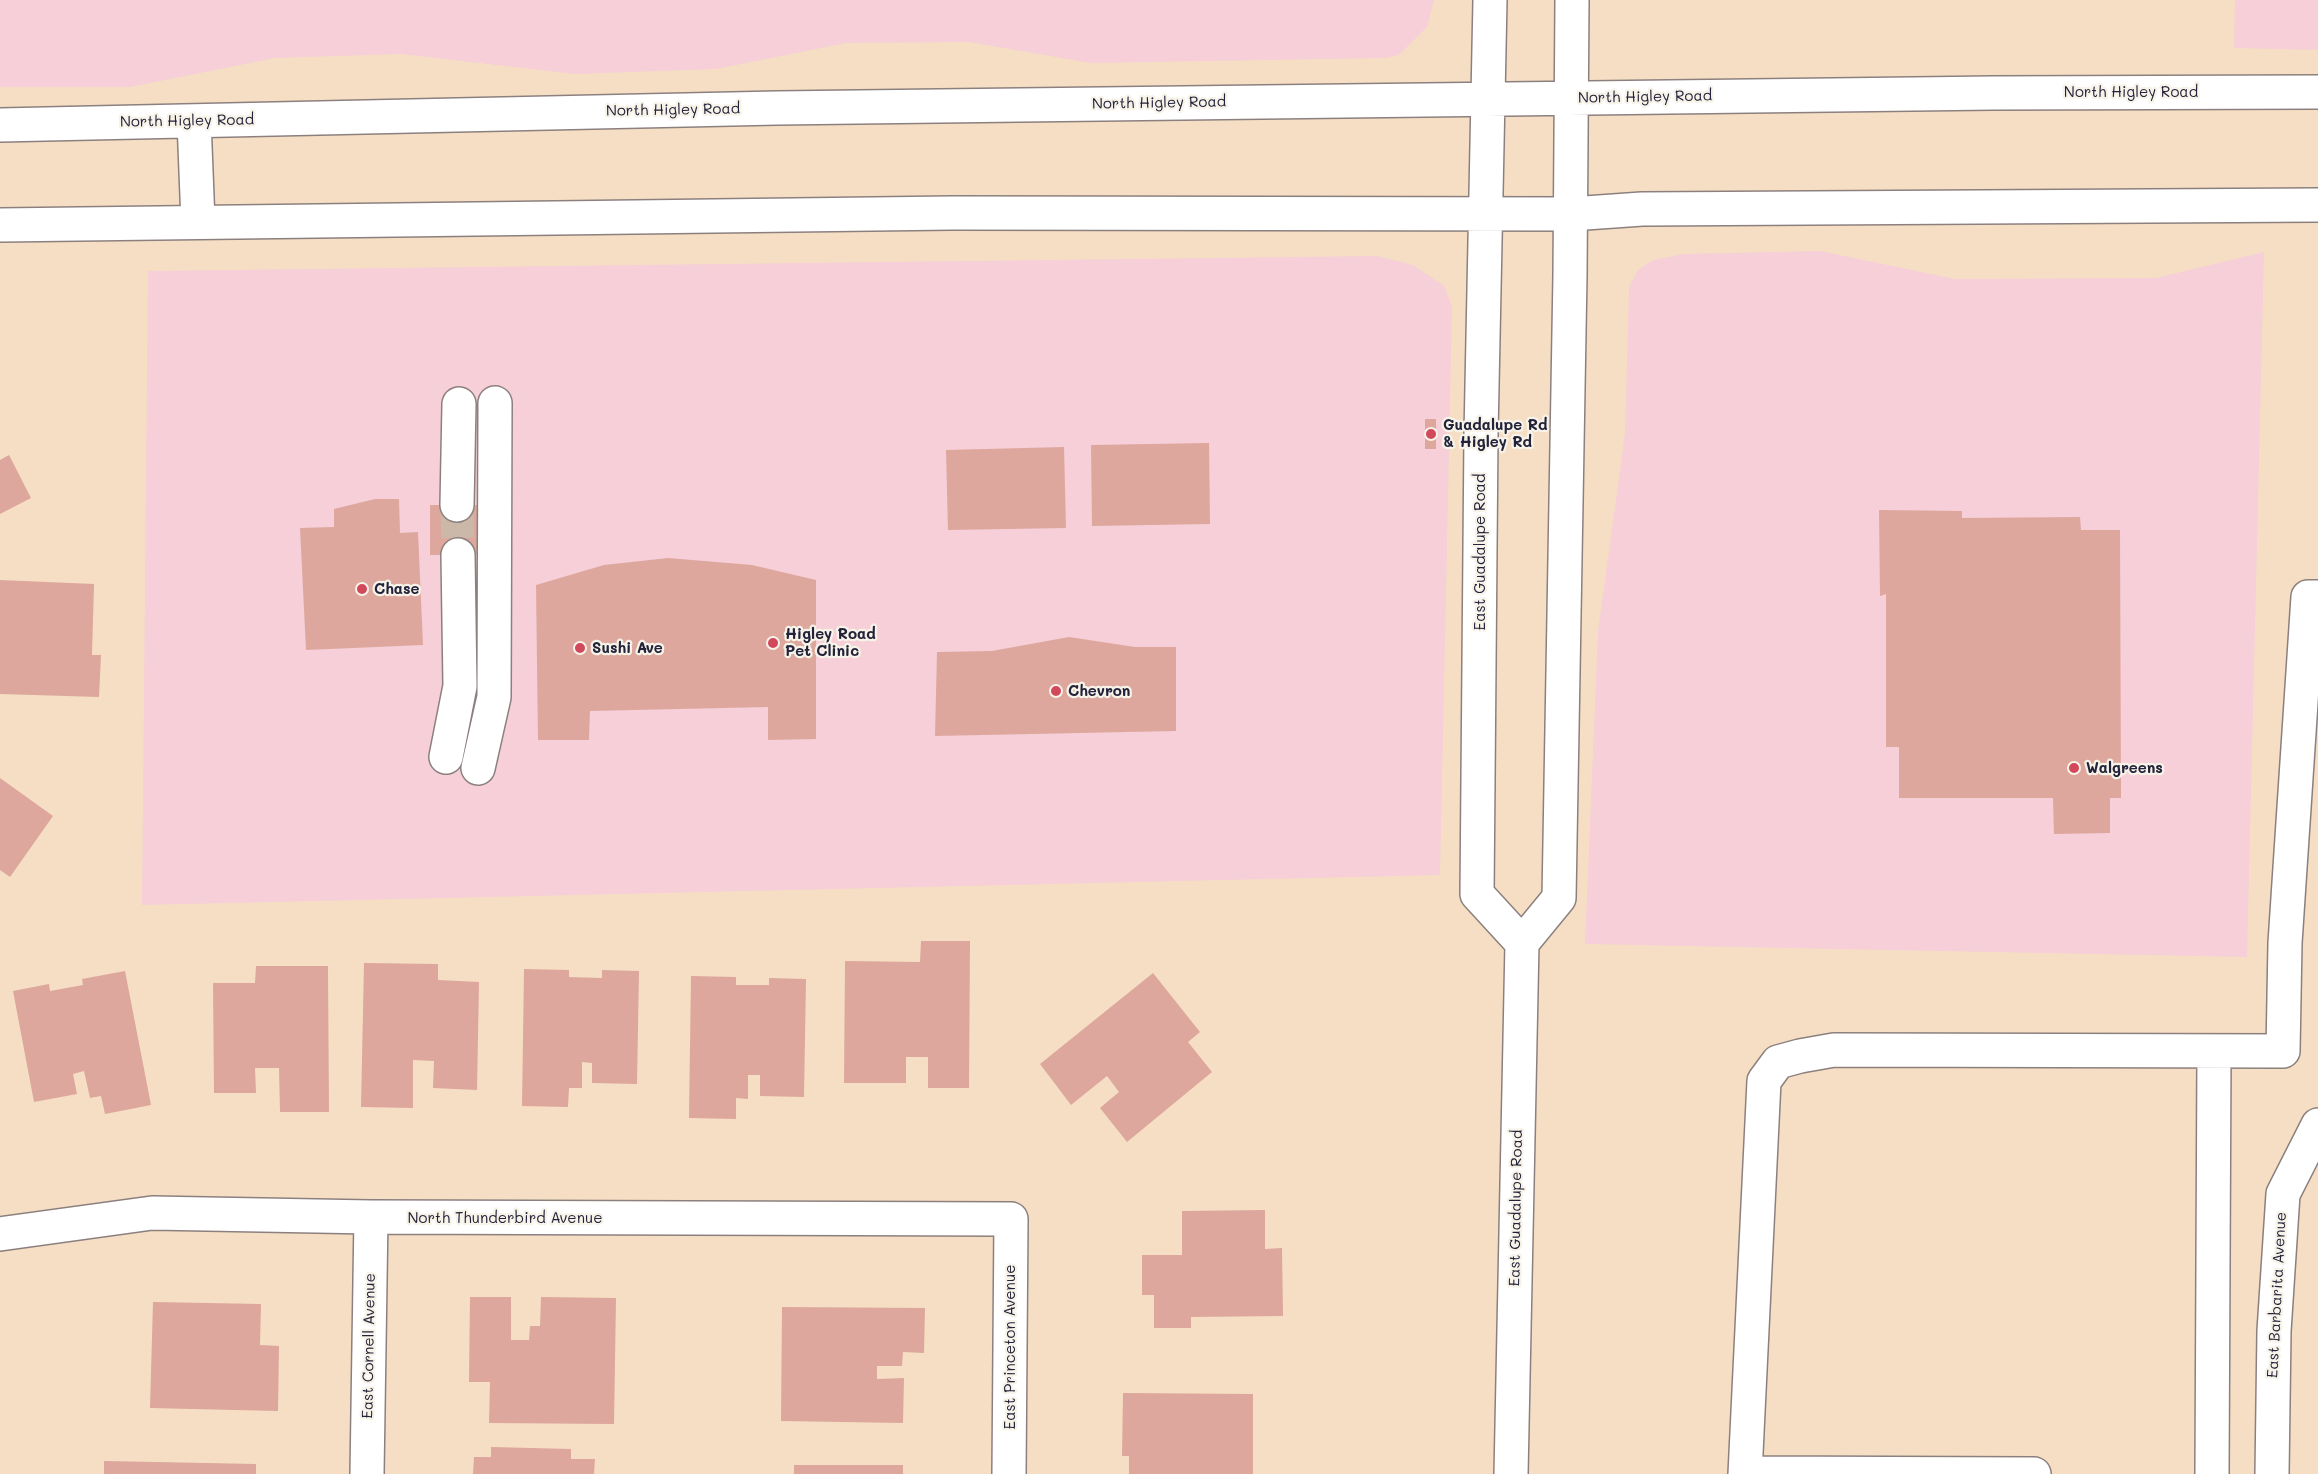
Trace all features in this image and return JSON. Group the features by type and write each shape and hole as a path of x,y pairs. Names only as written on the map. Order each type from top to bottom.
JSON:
{"main road":[{"name":"East Guadalupe Road","path":"1490,0 1484,214 1477,894 1522,943 1510,1474"},
{"path":"1522,943 1559,898 1571,214 1572,0"},
{"name":"North Higley Road","path":"0,125 777,108 1994,93 2318,92"},
{"path":"194,121 198,222"},
{"path":"0,225 952,213 1571,214 1642,209 2318,205"},
{"path":"478,768 494,697 495,403"},
{"path":"457,505 459,404"},
{"path":"446,757 460,686 458,555"},
{"path":"2034,1474 1745,1473 1764,1081 1778,1062 1834,1050 2283,1051 2285,943 2308,597 2318,597"},
{"path":"2212,1474 2214,1051"},
{"name":"East Barbarita Avenue","path":"2272,1474 2274,1331 2283,1194 2318,1125"},
{"name":"North Thunderbird Avenue","path":"0,1234 152,1214 1011,1219"},
{"name":"East Cornell Avenue","path":"367,1474 371,1217"},
{"name":"East Princeton Avenue","path":"1009,1474 1011,1219"}],"shaded area":[{"path":"0,0 1434,0 1427,27 1399,55 1385,58 1091,63 969,42 846,43 716,69 575,74 401,54 275,58 130,87 0,87"},
{"path":"2235,0 2318,0 2318,50 2234,48"},
{"path":"1820,251 1955,279 2156,278 2264,252 2247,957 1585,944 1598,631 1625,434 1629,287 1638,270 1653,260 1684,254"},
{"path":"1377,256 1413,265 1444,286 1452,307 1440,875 142,905 148,271"}],"building":[{"path":"1425,419 1436,419 1436,449 1425,449"},
{"path":"1209,443 1210,524 1092,526 1091,445"},
{"path":"1064,447 1066,528 948,530 946,450"},
{"path":"9,455 31,498 0,514 0,460"},
{"name":"Chase","path":"375,499 399,499 400,533 418,532 423,645 306,650 300,528 334,527 334,509"},
{"path":"430,505 480,505 480,555 430,555"},
{"name":"Walgreens","path":"1879,510 1962,511 1962,518 2080,517 2081,530 2120,530 2121,798 2110,798 2110,833 2054,834 2053,798 1899,798 1899,747 1886,747 1886,594 1880,596"},
{"path":"668,558 752,565 816,580 816,739 768,740 768,707 590,711 589,740 538,740 536,585 604,565"},
{"path":"0,580 94,584 92,655 101,655 99,697 0,694"},
{"name":"Chevron","path":"1069,637 1135,647 1176,647 1176,731 935,736 937,652 992,651"},
{"path":"0,778 53,816 10,877 0,870"},
{"path":"921,941 970,941 969,1088 928,1088 928,1057 906,1057 906,1083 844,1083 845,961 920,962"},
{"path":"364,963 438,964 438,980 479,982 477,1090 433,1088 434,1061 413,1060 413,1108 361,1107"},
{"path":"256,966 328,966 329,1112 280,1112 279,1068 255,1068 256,1093 214,1093 213,983 255,983"},
{"path":"524,969 569,970 569,977 602,978 602,970 639,971 637,1084 592,1083 592,1063 582,1062 582,1088 569,1088 568,1107 522,1106"},
{"path":"125,971 151,1105 105,1114 101,1096 90,1098 84,1071 73,1074 77,1094 34,1102 13,991 49,984 50,991 83,985 82,979"},
{"path":"1153,973 1200,1032 1188,1042 1212,1072 1127,1142 1100,1108 1119,1092 1107,1076 1071,1105 1040,1064"},
{"path":"691,976 736,977 736,985 769,985 769,978 806,979 804,1097 760,1096 760,1075 748,1075 748,1099 736,1098 736,1119 689,1118"},
{"path":"1265,1210 1265,1249 1282,1248 1283,1316 1191,1317 1191,1328 1154,1328 1154,1295 1142,1295 1142,1255 1182,1255 1182,1211"},
{"path":"470,1297 511,1297 511,1340 529,1340 530,1326 540,1326 541,1297 616,1298 614,1424 489,1423 490,1382 469,1382"},
{"path":"153,1302 261,1304 260,1345 279,1346 278,1411 150,1408"},
{"path":"782,1307 925,1308 924,1353 903,1352 902,1366 877,1366 877,1379 904,1378 903,1423 781,1421"},
{"path":"1123,1393 1253,1394 1253,1474 1129,1474 1129,1456 1122,1456"},
{"path":"491,1447 571,1449 571,1459 595,1459 594,1474 473,1474 474,1457 491,1457"},
{"path":"104,1461 256,1464 256,1474 104,1474"},
{"path":"794,1465 903,1465 903,1474 794,1474"}],"tunnel":[{"path":"457,505 458,555"}],"place":[{"name":"Guadalupe Rd & Higley Rd","path":"1431,434"},
{"name":"Chase","path":"362,589"},
{"name":"Higley Road Pet Clinic","path":"773,643"},
{"name":"Sushi Ave","path":"580,648"},
{"name":"Chevron","path":"1056,691"},
{"name":"Walgreens","path":"2074,768"}]}
